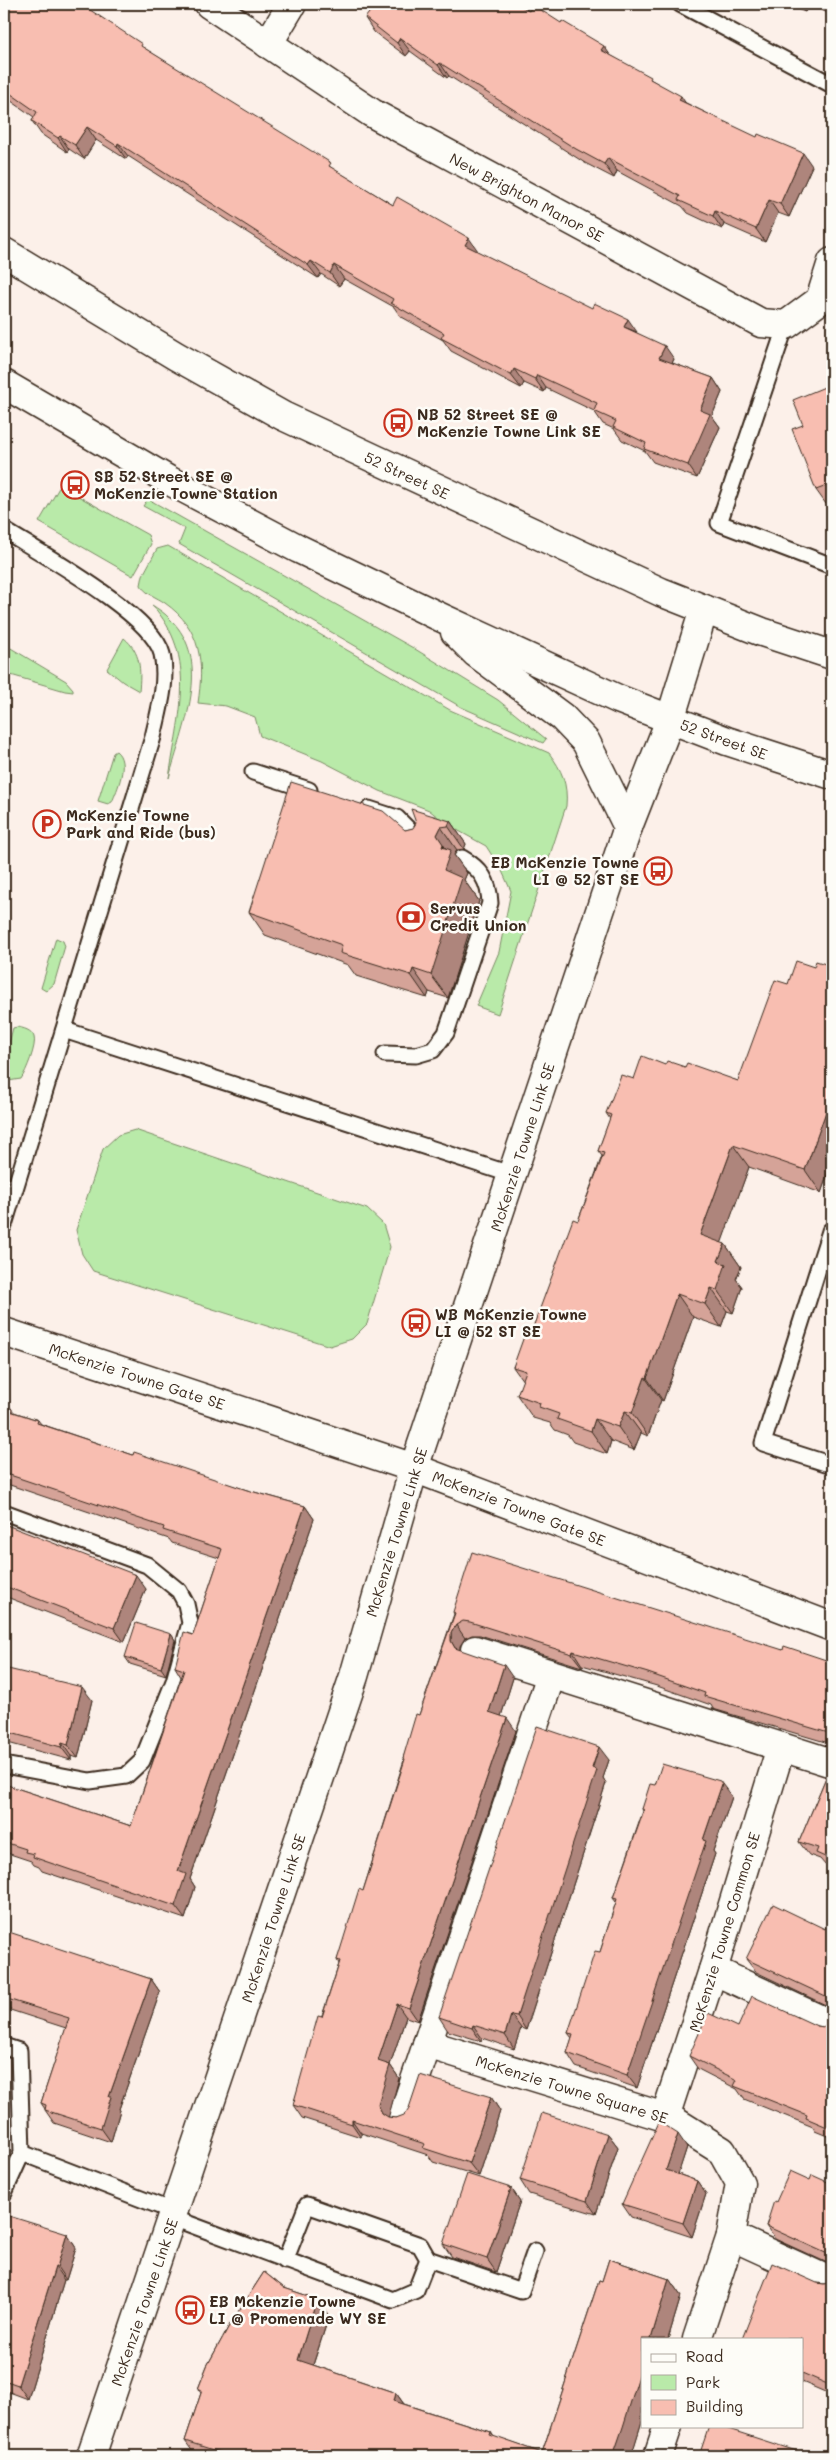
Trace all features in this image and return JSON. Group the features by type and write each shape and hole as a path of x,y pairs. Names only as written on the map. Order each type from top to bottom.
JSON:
{"street":[{"name":"New Brighton Manor SE","path":"209,4 381,118 761,323 786,325"},
{"path":"268,44 292,4"},
{"name":"52 Street SE","path":"4,252 176,356 283,416 661,592 762,632 832,655"},
{"path":"786,325 820,300 832,262"},
{"name":"52 Street SE","path":"4,384 170,481 299,549 440,617 611,696 670,720 727,741 832,775"},
{"name":"McKenzie Towne Link SE","path":"91,2456 174,2215 354,1676 414,1468 628,827 670,720 704,608"},
{"path":"440,617 476,653 562,717 586,742 628,827"},
{"name":"McKenzie Towne Gate SE","path":"4,1332 414,1468 832,1628"},
{"path":"475,1650 832,1763"},
{"path":"403,2116 551,1675"},
{"name":"McKenzie Towne Common SE","path":"665,2117 713,1970 781,1747"},
{"path":"713,1970 832,2025"},
{"name":"McKenzie Towne Square SE","path":"427,2044 665,2117 722,2151 740,2183 731,2236 697,2338"},
{"path":"731,2236 832,2282"},
{"path":"658,2456 667,2428"}],"lane":[{"path":"680,4 832,85"},
{"path":"786,325 719,523 832,566"},
{"path":"4,530 122,606 146,627 162,652 164,683 153,737 4,1225"},
{"path":"253,772 325,795"},
{"path":"352,804 396,818 423,844"},
{"path":"385,1054 416,1055 433,1050 446,1033 490,903 490,891 484,876 476,866 462,858"},
{"path":"64,1030 513,1175"},
{"path":"832,1232 830,1231 763,1443 832,1465"},
{"path":"4,1512 147,1565 179,1591 186,1604 190,1623 174,1681 142,1762 126,1776 90,1781 4,1765"},
{"path":"4,2046 19,2051 22,2153 4,2193"},
{"path":"22,2153 285,2261 393,2300 416,2290 428,2259"},
{"path":"285,2261 307,2205 420,2244 428,2259 521,2291 534,2252"}],"green space":[{"path":"60,486 148,535 151,544 133,576 39,522"},
{"path":"148,499 415,649 498,700 546,739 543,743 461,707 179,544 185,529 143,506"},
{"path":"168,546 450,710 549,753 554,759 561,771 565,784 566,806 498,1014 476,1006 499,952 511,891 502,871 486,846 448,825 429,810 380,791 322,761 260,736 255,717 226,706 198,703 201,674 198,648 193,636 187,624 177,613 148,593 141,585 143,575 157,549"},
{"path":"152,605 168,617 183,636 190,655 192,675 187,717 169,778 180,710 182,688 180,666 176,645 167,625"},
{"path":"124,638 134,649 139,662 139,691 123,682 107,669"},
{"path":"4,644 66,681 73,689 73,692 4,673"},
{"path":"116,751 122,762 121,776 112,802 108,804 98,801 113,753"},
{"path":"56,938 63,941 65,946 54,984 46,991 41,988"},
{"path":"17,1027 29,1031 35,1041 33,1052 21,1079 8,1081 4,1079 4,1062 13,1028"},
{"path":"135,1130 367,1209 383,1224 390,1247 367,1324 352,1339 330,1346 93,1271 82,1254 76,1230 103,1149 118,1135"}],"building":[{"path":"4,4 81,4 142,44 141,46 331,163 329,166 393,205 397,197 469,238 465,245 592,308 594,303 628,319 624,327 665,346 659,358 713,378 700,410 710,414 688,465 644,449 646,443 613,427 616,421 594,411 597,403 537,375 535,379 514,369 511,375 441,338 444,333 391,303 393,299 334,265 330,273 311,261 308,265 118,143 117,146 87,127 75,145 60,136 58,138 32,121 37,112 4,89"},
{"path":"376,4 518,4 529,11 533,5 561,23 562,21 604,46 601,50 651,77 650,79 681,96 679,100 757,137 758,134 803,153 780,204 769,200 756,229 715,211 713,216 678,200 680,196 608,158 604,164 576,149 440,63 438,65 400,38 397,43 365,18"},
{"path":"832,384 832,484 816,490 792,429 803,425 793,400"},
{"path":"291,782 383,811 405,830 413,828 416,823 411,809 450,821 448,826 441,827 437,835 443,844 442,847 451,850 444,870 462,878 431,975 413,969 411,975 340,953 342,945 249,912"},
{"path":"796,961 814,967 816,961 832,966 832,1095 805,1170 733,1145 700,1235 725,1244 718,1261 726,1264 717,1290 711,1288 705,1304 677,1294 647,1378 645,1377 632,1413 625,1411 618,1427 595,1419 591,1431 557,1419 559,1414 539,1407 540,1403 517,1395 526,1371 513,1367 527,1328 532,1330 573,1219 578,1221 604,1153 598,1151 611,1115 606,1113 621,1075 634,1079 642,1056 665,1065 667,1061 685,1067 687,1063 738,1081 775,980 788,984"},
{"path":"4,1406 11,1408 10,1411 38,1420 37,1423 133,1455 134,1452 247,1490 305,1506 178,1871 186,1874 175,1906 33,1857 34,1854 25,1852 26,1849 4,1842 4,1784 131,1826 184,1670 175,1667 184,1632 193,1635 222,1549 163,1530 164,1527 4,1473"},
{"path":"4,1524 136,1575 114,1628 4,1586"},
{"path":"472,1552 783,1650 784,1646 832,1662 832,1734 704,1696 705,1693 648,1673 573,1651 572,1654 470,1622 463,1621 456,1625 451,1633 451,1641 455,1648 504,1665 489,1712 507,1718 409,2008 397,2004 378,2061 390,2065 378,2105 382,2113 388,2117 396,2118 404,2115 409,2108 420,2075 491,2097 469,2163 423,2148 425,2144 352,2120 352,2124 293,2105 318,2016 322,2017 340,1961 337,1960 359,1889 363,1891 405,1759 403,1758 416,1714 419,1715 455,1613 453,1612"},
{"path":"136,1623 171,1634 161,1668 125,1657"},
{"path":"4,1668 82,1687 68,1745 62,1743 61,1747 4,1731"},
{"path":"537,1726 599,1747 592,1768 597,1770 517,2016 511,2015 505,2035 473,2025 472,2028 439,2017"},
{"path":"832,1763 832,1860 816,1853 818,1848 799,1842"},
{"path":"662,1764 720,1781 722,1784 703,1840 706,1841 627,2075 567,2053 573,2034 568,2033 595,1951 600,1952 617,1899 613,1898 644,1810 642,1809 650,1784 655,1785"},
{"path":"773,1904 825,1929 828,1924 832,1926 832,2000 746,1959"},
{"path":"9,1932 151,1979 109,2097 111,2097 101,2128 45,2110 46,2105 41,2103 69,2018 4,1998 4,1933 9,1934"},
{"path":"752,1996 817,2026 824,2027 832,2024 832,2129 806,2118 807,2115 734,2086 737,2080 689,2056 708,2013 738,2027"},
{"path":"542,2113 608,2134 587,2201 520,2180"},
{"path":"659,2122 678,2134 666,2170 697,2181 683,2223 622,2204"},
{"path":"790,2171 810,2180 812,2175 832,2184 832,2257 766,2226 774,2201 776,2202"},
{"path":"467,2174 511,2188 487,2259 443,2244"},
{"path":"9,2216 67,2234 18,2385 4,2380 4,2235"},
{"path":"609,2259 669,2279 651,2338 641,2338 641,2369 613,2456 232,2456 185,2441 202,2390 198,2389 207,2366 229,2326 264,2272 284,2288 317,2299 298,2360 396,2393 394,2401 491,2432 490,2435 542,2453 599,2280 602,2281"},
{"path":"772,2263 817,2283 824,2284 832,2281 832,2386 804,2374 804,2338 742,2338"},
{"path":"708,2428 725,2428 812,2456 699,2456"}],"place":[{"name":"NB 52 Street SE @ McKenzie Towne Link SE","path":"398,423"},
{"name":"SB 52 Street SE @ McKenzie Towne Station","path":"75,485"},
{"name":"McKenzie Towne Park and Ride (bus)","path":"47,824"},
{"name":"EB McKenzie Towne LI @ 52 ST SE","path":"658,871"},
{"name":"Servus Credit Union","path":"411,917"},
{"name":"WB McKenzie Towne LI @ 52 ST SE","path":"416,1323"},
{"name":"EB Mckenzie Towne LI @ Promenade WY SE","path":"190,2310"}]}
